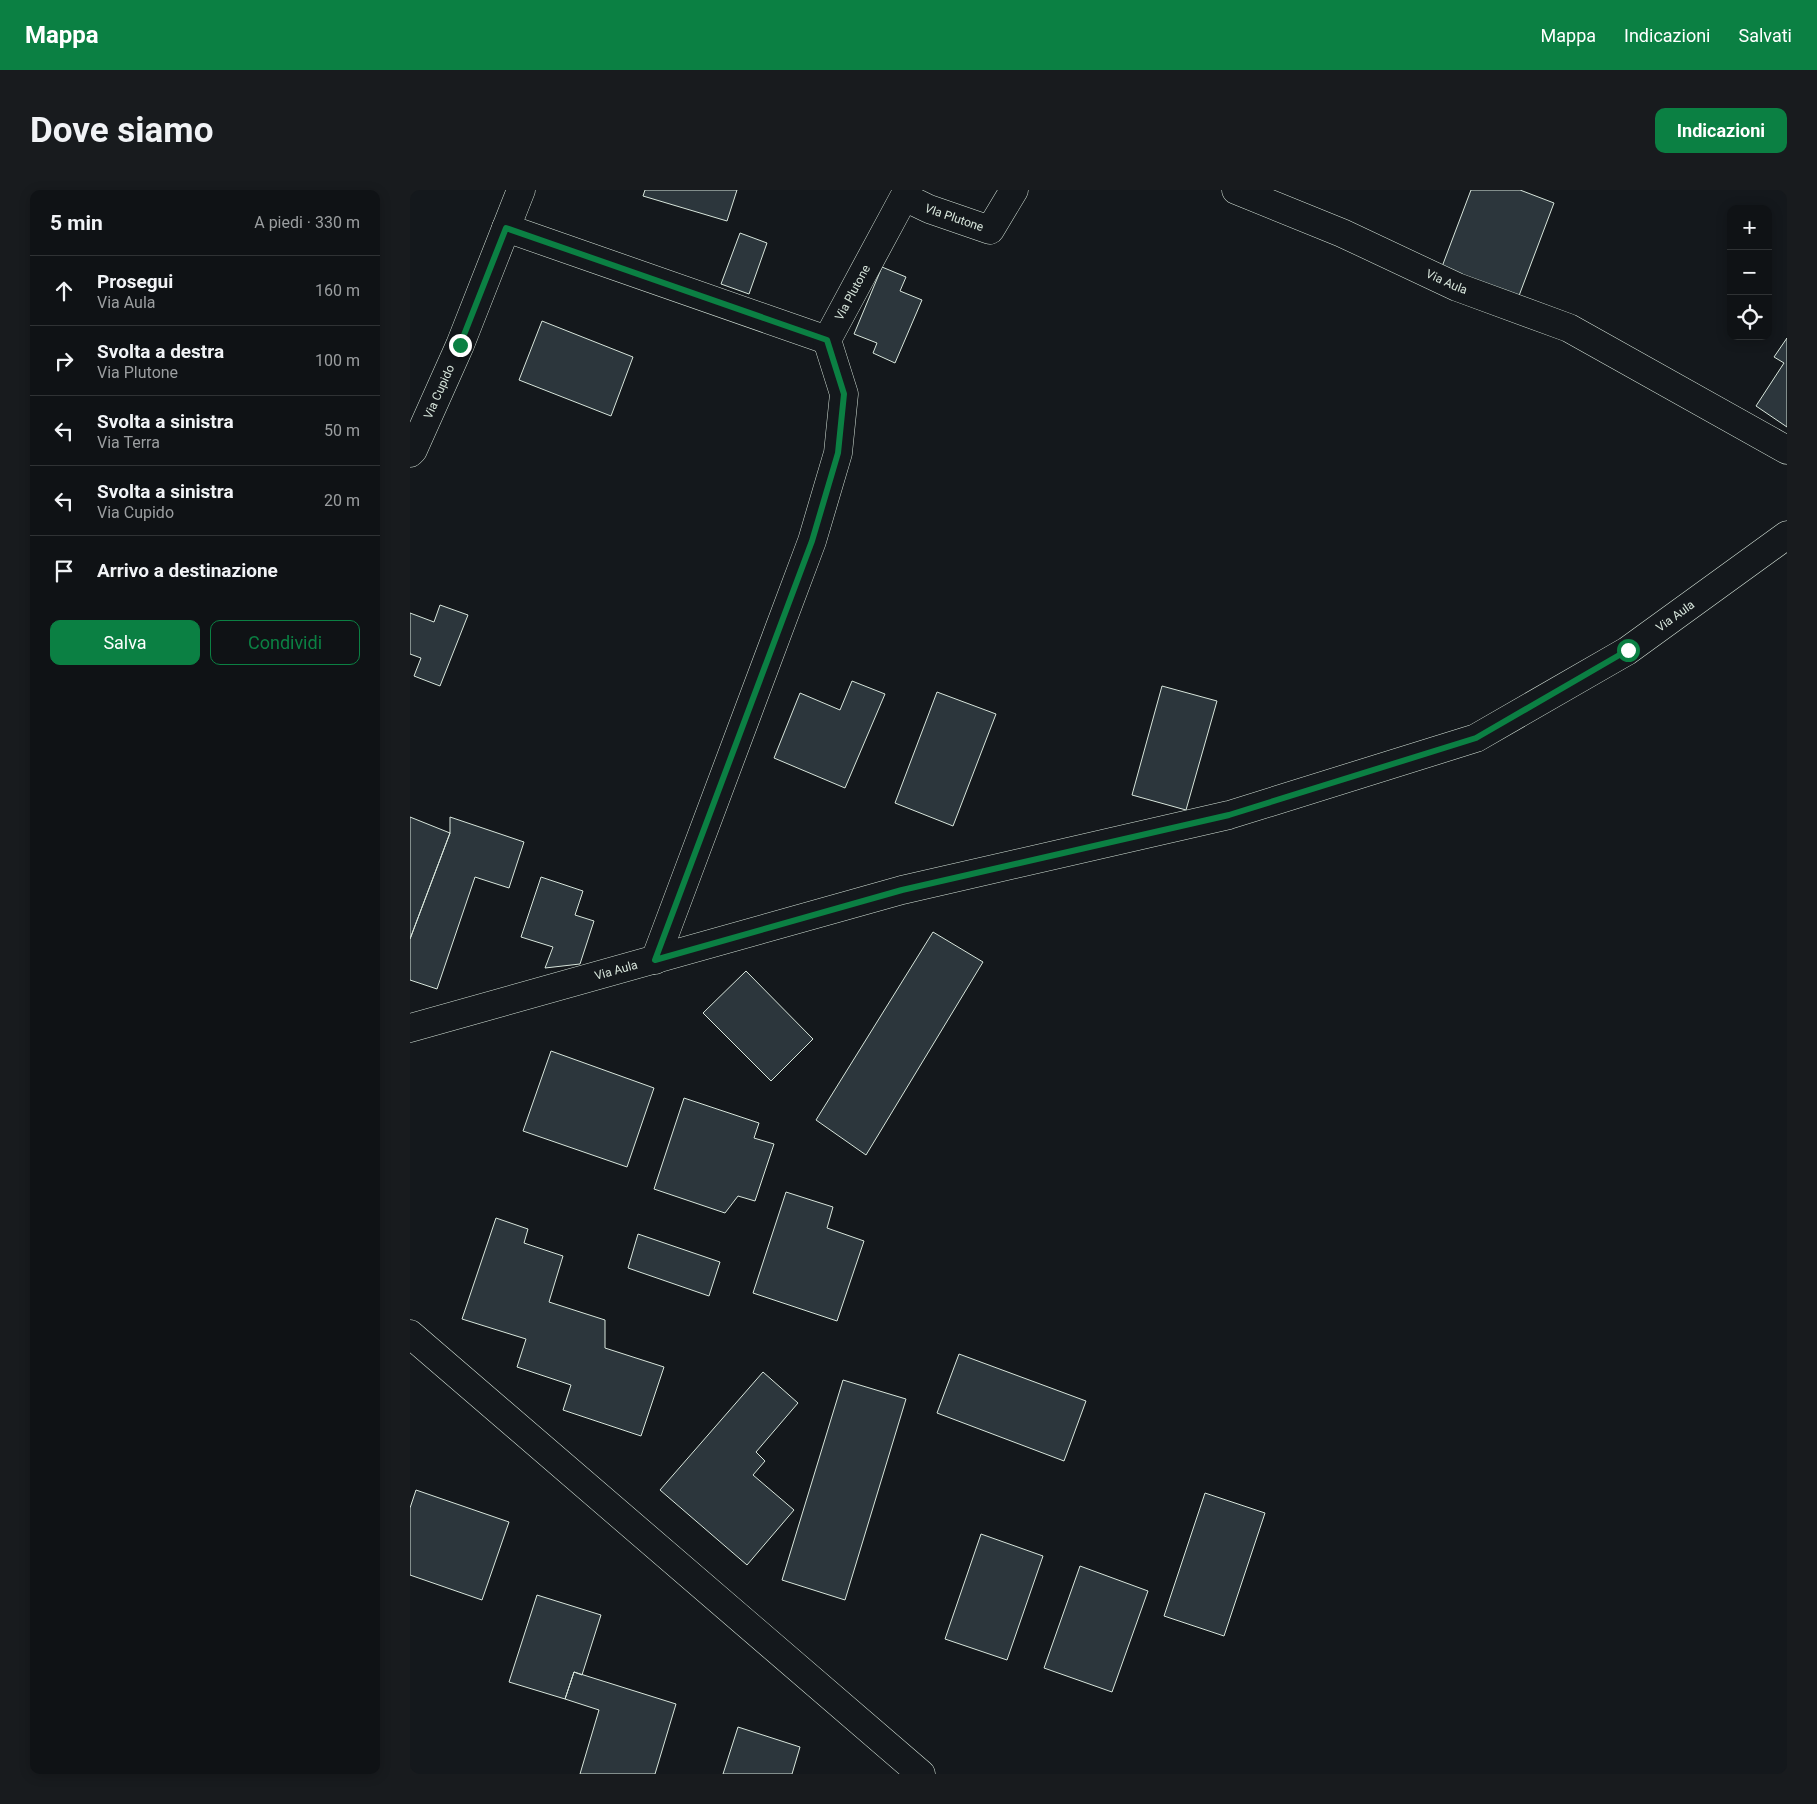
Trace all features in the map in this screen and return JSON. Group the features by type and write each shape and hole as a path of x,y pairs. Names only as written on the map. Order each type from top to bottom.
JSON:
{"street":[{"name":"Via Cupido","path":"410,453 460,345 521,190"},
{"name":"VIa Plutone","path":"904,197 929,209 990,230 1014,190"},
{"name":"Via Aula","path":"1236,190 1342,233 1457,287 1569,328 1787,450"},
{"name":"Via Plutone","path":"827,340 904,197"},
{"path":"506,228 827,340 844,394 838,453 812,541 655,960"},
{"name":"Via Aula","path":"410,1028 902,890 1229,815 1476,738 1628,650 1787,535"},
{"path":"410,1334 921,1774"}],"building":[{"path":"645,190 737,190 727,221 643,196"},
{"path":"1471,190 1520,190 1554,203 1517,301 1440,272"},
{"path":"740,233 767,243 749,294 721,284"},
{"path":"882,267 906,277 900,291 922,300 895,363 873,353 877,343 854,334"},
{"path":"542,321 633,357 611,416 519,380"},
{"path":"1787,338 1787,427 1756,406 1784,363 1774,357"},
{"path":"440,605 468,615 440,686 414,676 421,658 410,654 410,613 434,622"},
{"path":"852,681 885,694 845,788 774,758 800,693 840,710"},
{"path":"1162,686 1217,701 1186,810 1132,795"},
{"path":"937,692 996,714 953,826 895,803"},
{"path":"410,817 450,833 410,939"},
{"path":"450,817 524,842 509,888 475,877 437,989 410,980 410,939 450,833"},
{"path":"541,877 583,891 575,915 594,921 580,964 545,968 553,947 521,937"},
{"path":"933,932 983,962 866,1155 816,1120"},
{"path":"746,971 813,1039 771,1081 703,1013"},
{"path":"551,1051 654,1088 627,1167 523,1131"},
{"path":"684,1098 759,1123 754,1138 774,1144 755,1201 738,1196 725,1213 654,1189"},
{"path":"786,1192 833,1207 827,1228 864,1241 837,1321 753,1293"},
{"path":"496,1218 528,1229 524,1243 563,1256 549,1302 605,1320 605,1348 664,1367 641,1436 563,1410 571,1385 517,1367 526,1339 462,1319"},
{"path":"638,1234 720,1262 709,1296 628,1268"},
{"path":"959,1354 1086,1401 1064,1461 937,1413"},
{"path":"763,1372 798,1403 756,1452 765,1461 753,1475 794,1510 747,1565 660,1490"},
{"path":"843,1380 906,1399 845,1600 782,1580"},
{"path":"416,1490 509,1522 482,1600 410,1575 410,1508"},
{"path":"1205,1493 1265,1513 1224,1636 1164,1616"},
{"path":"981,1534 1043,1556 1007,1660 945,1639"},
{"path":"1080,1566 1148,1591 1112,1692 1044,1668"},
{"path":"537,1595 601,1615 582,1675 574,1672 565,1699 509,1682"},
{"path":"574,1672 676,1704 655,1774 580,1774 599,1710 565,1699"},
{"path":"738,1727 800,1747 792,1774 723,1774"}],"route":[{"path":"460,345 506,228 827,340 844,394 838,453 812,541 655,960 902,890 1229,815 1476,738 1628,650"}]}
